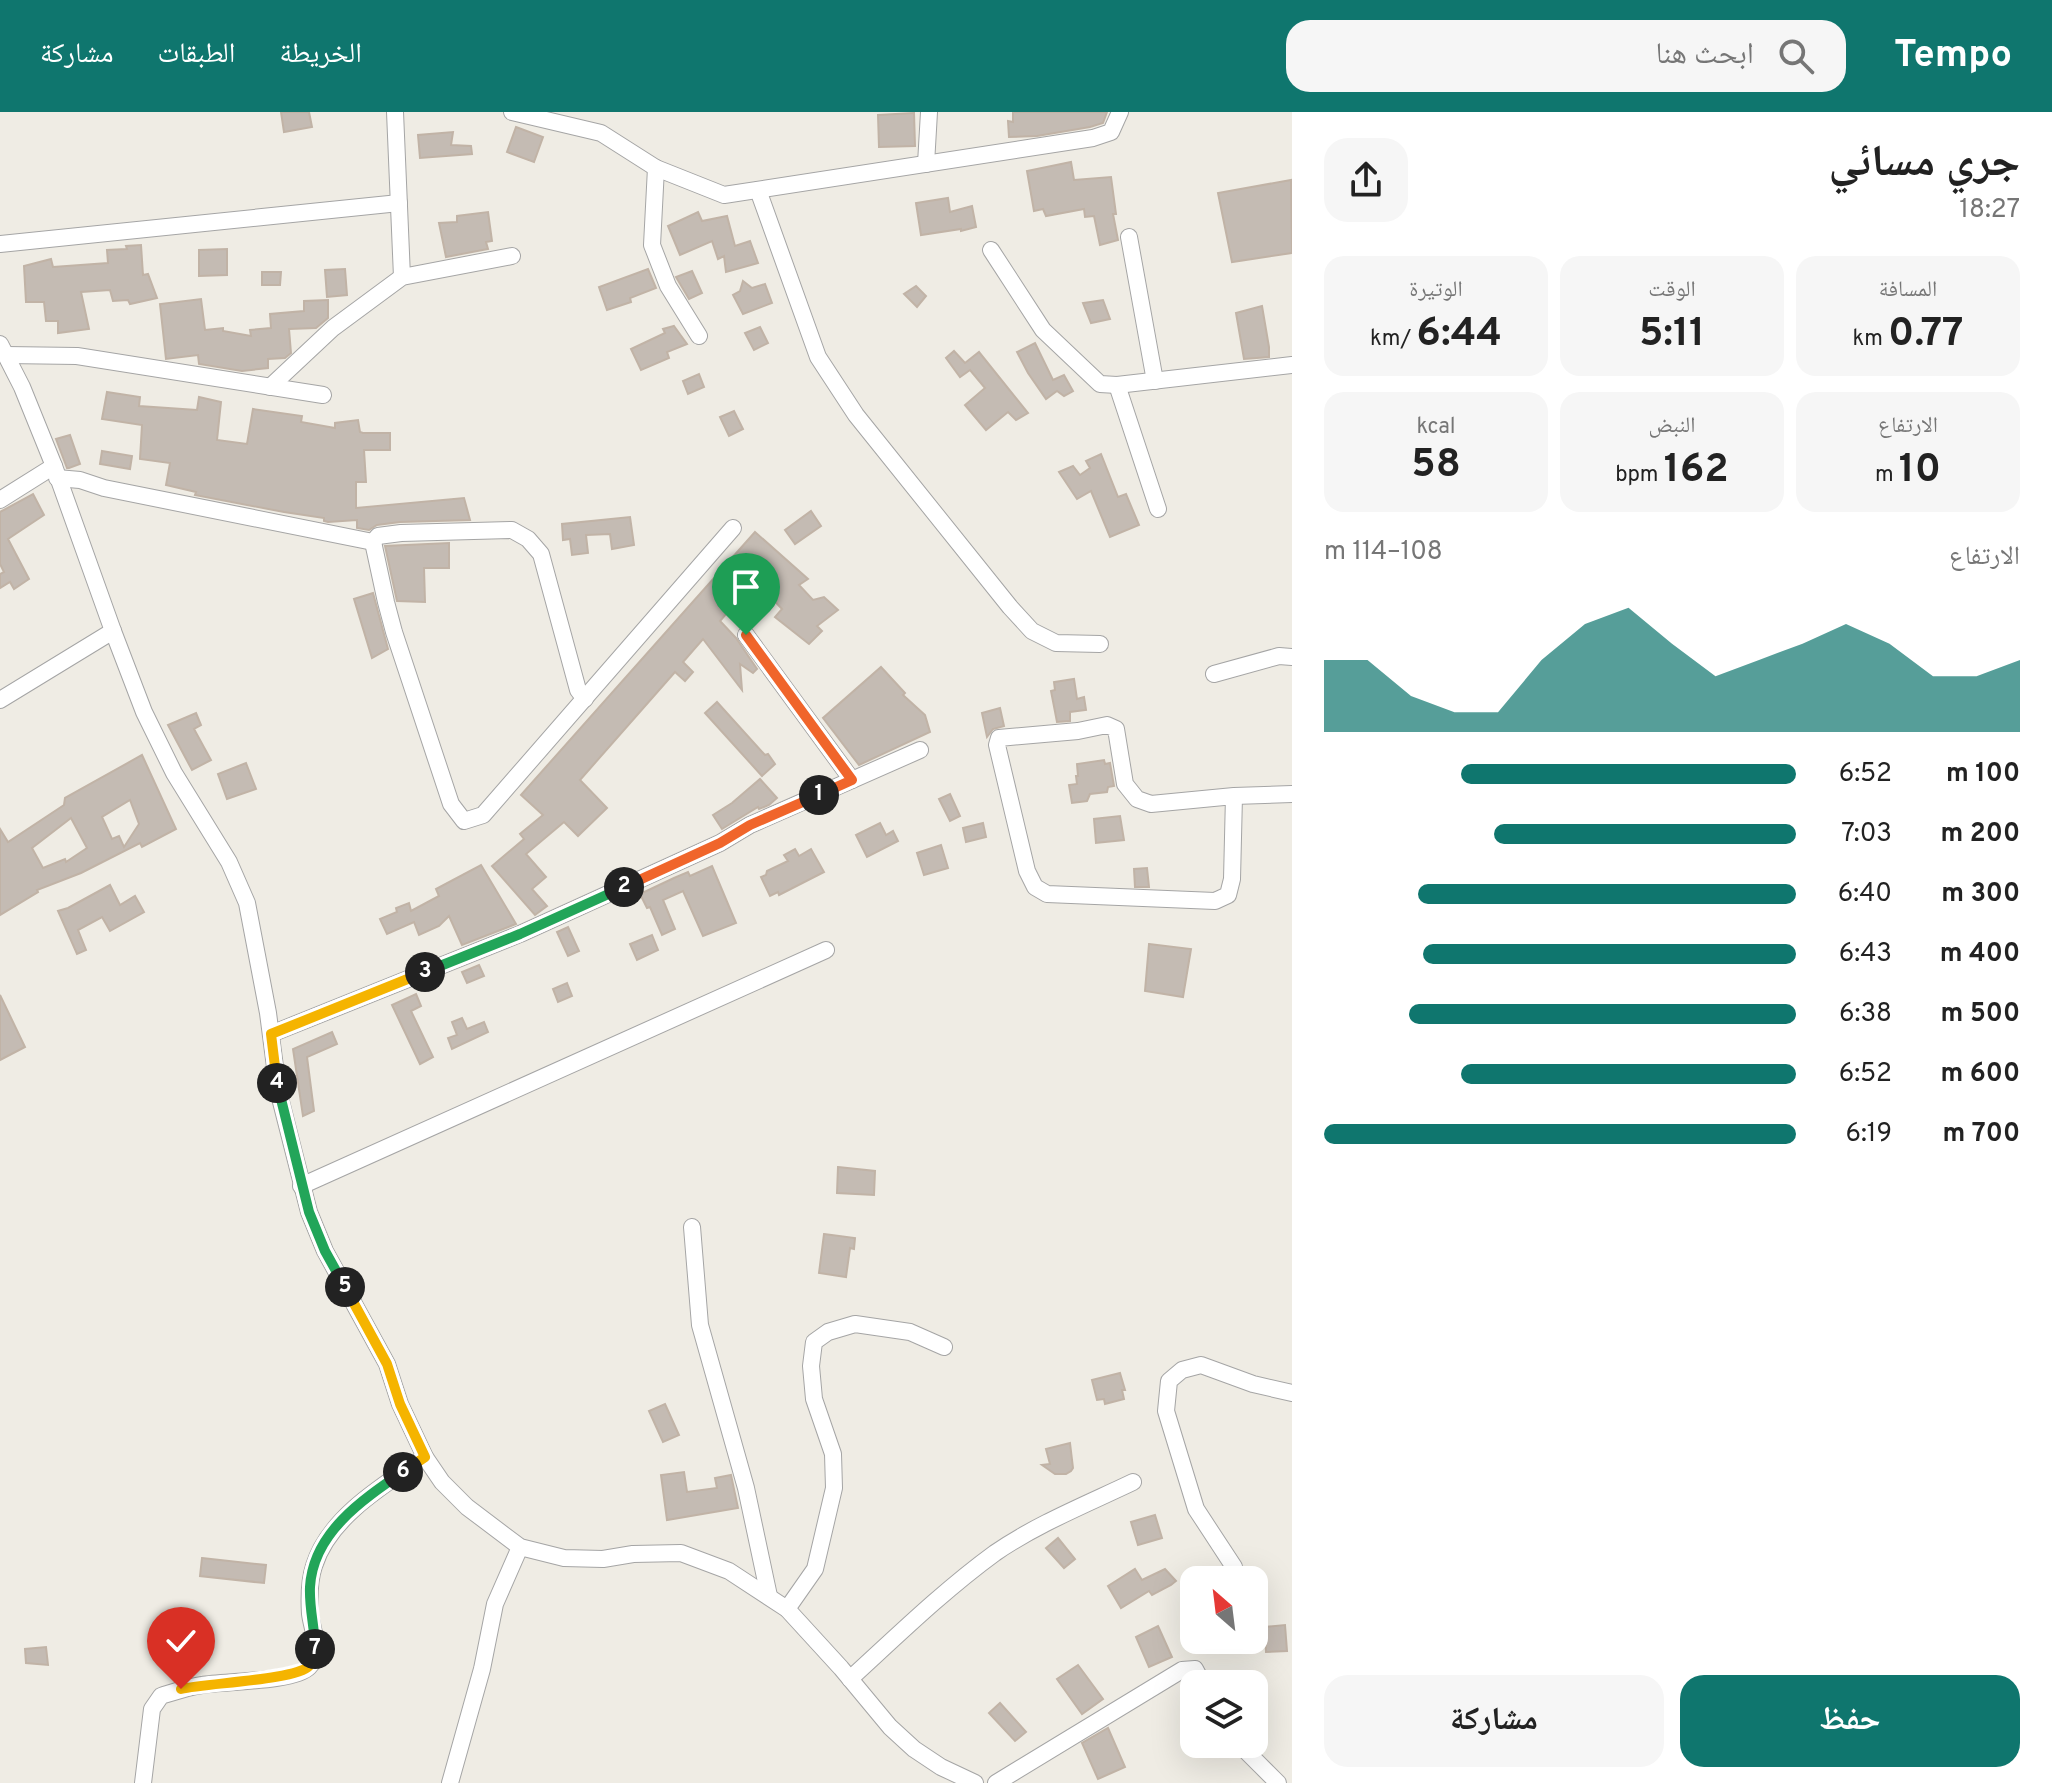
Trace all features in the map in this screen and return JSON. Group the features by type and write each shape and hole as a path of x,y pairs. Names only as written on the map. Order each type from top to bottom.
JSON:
{"street":[{"path":"395,112 402,277"},
{"path":"512,112 601,133 656,168 724,195 1093,138 1111,132 1120,112"},
{"path":"926,164 929,112"},
{"path":"656,168 652,245 668,286 699,336"},
{"path":"758,190 818,357 856,415 1032,631 1056,643 1100,644"},
{"path":"0,244 399,203"},
{"path":"1129,237 1155,381"},
{"path":"991,250 1043,330 1100,384 1117,385 1292,365"},
{"path":"270,387 333,328 402,277 512,256"},
{"path":"3,350 77,356 323,395"},
{"path":"3,350 22,387 56,472 144,712 202,822 229,862 247,903 278,1090 309,1212 325,1251 387,1364 400,1404 425,1457 442,1482 467,1507 520,1547 564,1558 603,1559 633,1554 681,1553 729,1571 787,1609 890,1727 914,1749 941,1767 975,1783"},
{"path":"1117,385 1158,509"},
{"path":"0,500 56,472 104,488 373,542"},
{"path":"373,542 394,632 451,804 464,821 483,815 733,528"},
{"path":"373,542 378,536 401,533 512,530 528,539 541,554 578,690 585,699"},
{"path":"0,700 113,631"},
{"path":"746,635 852,780"},
{"path":"1214,674 1279,656 1292,657"},
{"path":"1234,796 1232,879 1228,895 1215,901 1047,894 1035,887 1027,871 997,745 999,738 1078,731 1107,725 1116,729 1125,784 1137,799 1151,804 1234,796 1292,794"},
{"path":"271,1034 520,934 720,843 750,825 920,750"},
{"path":"301,1186 826,950"},
{"path":"692,1227 700,1325 746,1488 769,1596"},
{"path":"787,1609 815,1569 834,1488 833,1454 814,1399 811,1366 814,1342 828,1332 855,1324 910,1332 944,1347"},
{"path":"1233,1566 1196,1509 1166,1411 1169,1381 1182,1370 1201,1365 1253,1384 1292,1393"},
{"path":"143,1783 152,1709 161,1696 201,1685 291,1675 308,1668 315,1656 316,1644 310,1615 313,1567 330,1532 345,1516 425,1457"},
{"path":"850,1679 952,1586 998,1551 1133,1482"},
{"path":"450,1783 478,1683 495,1604 520,1547"},
{"path":"996,1783 1180,1671"},
{"path":"1253,1758 1278,1783"}],"building":[{"path":"281,112 309,112 312,127 284,132"},
{"path":"1013,112 1107,112 1103,123 1090,127 1037,136 1009,137 1008,121 1013,122"},
{"path":"914,113 915,146 879,147 878,115"},
{"path":"516,127 543,137 534,162 507,152"},
{"path":"453,132 451,145 471,146 472,154 420,158 418,135"},
{"path":"1071,162 1074,180 1111,177 1118,240 1100,245 1094,216 1085,217 1084,209 1046,216 1043,209 1034,211 1027,171"},
{"path":"1291,180 1292,253 1232,262 1218,193"},
{"path":"948,198 950,212 972,206 976,227 921,235 916,203"},
{"path":"488,212 492,241 486,242 488,249 446,257 439,223 457,222 457,216"},
{"path":"698,212 702,221 727,216 735,246 750,241 758,263 726,272 724,256 718,259 712,241 680,255 668,226"},
{"path":"141,245 143,275 148,274 157,298 130,304 128,300 113,301 110,290 81,292 89,329 58,333 58,321 46,321 44,302 26,302 24,266 51,259 53,267 108,263 107,250"},
{"path":"227,249 227,275 199,276 199,250"},
{"path":"345,269 347,295 327,297 325,270"},
{"path":"648,269 656,288 630,298 631,302 607,310 599,287"},
{"path":"692,271 702,293 689,299 676,277"},
{"path":"262,272 281,272 280,285 262,285"},
{"path":"743,281 752,288 765,284 772,303 743,314 733,295 740,291"},
{"path":"916,286 926,296 917,307 904,294"},
{"path":"201,299 205,330 223,328 223,331 251,336 250,330 271,328 270,314 304,311 304,301 328,300 328,318 316,328 289,329 291,353 285,358 268,359 268,368 242,371 199,364 198,355 166,359 160,304"},
{"path":"1103,300 1110,319 1091,323 1083,303"},
{"path":"1262,306 1269,357 1244,359 1236,313"},
{"path":"674,326 687,344 667,352 669,358 641,370 631,349 665,333 663,329"},
{"path":"760,327 768,343 754,350 745,333"},
{"path":"1035,343 1053,380 1064,375 1073,391 1064,396 1057,391 1046,399 1017,352"},
{"path":"954,351 965,363 979,352 1028,413 1016,420 1008,412 986,430 965,405 985,388 970,370 960,377 946,358"},
{"path":"699,374 704,387 688,394 683,381"},
{"path":"107,392 140,397 139,406 197,410 199,397 221,402 217,440 247,444 253,409 302,416 301,422 335,428 335,423 358,420 360,432 390,433 390,450 364,450 366,482 356,482 356,508 464,498 470,520 400,522 377,525 369,530 357,528 357,520 328,522 324,518 195,495 196,492 166,485 170,463 140,459 142,425 102,419"},
{"path":"734,411 743,429 729,436 720,417"},
{"path":"70,435 80,464 67,468 56,439"},
{"path":"102,451 132,456 130,469 100,464"},
{"path":"1101,454 1118,497 1126,494 1139,525 1110,537 1091,491 1077,499 1059,472 1073,466 1080,475 1090,468 1086,461"},
{"path":"33,494 44,515 8,539 29,579 14,589 10,582 0,588 0,574 4,572 0,564 0,512"},
{"path":"811,511 821,526 795,544 785,530"},
{"path":"630,517 634,545 612,549 610,534 586,535 588,553 572,555 570,539 563,540 562,524"},
{"path":"755,532 808,579 799,585 813,600 824,597 838,610 817,626 822,631 809,644 775,617 782,609 755,580 720,621 757,669 753,673 740,664 742,690 703,639 683,662 693,672 685,681 675,672 580,780 607,808 578,836 564,822 526,854 546,877 532,889 547,906 535,915 492,866 524,839 520,834 543,815 521,795"},
{"path":"449,543 449,568 424,568 425,602 397,601 385,546"},
{"path":"373,593 388,649 372,658 354,599"},
{"path":"881,667 905,693 903,695 925,715 930,732 859,765 823,718"},
{"path":"1074,679 1077,699 1084,697 1086,710 1070,712 1070,721 1057,722 1051,691 1055,690 1054,682"},
{"path":"717,702 775,764 762,776 705,713"},
{"path":"1000,708 1004,726 993,729 987,737 982,713"},
{"path":"196,713 201,725 194,729 211,760 192,770 168,725"},
{"path":"142,755 176,829 142,847 140,843 81,873 37,890 0,915 0,829 8,842 64,805 65,798","holes":["130,800 139,824 124,847 119,836 112,839 102,817","71,818 87,848 66,862 65,859 43,868 32,848"]},
{"path":"1104,760 1105,764 1110,763 1114,786 1108,787 1107,792 1090,794 1087,801 1072,803 1069,785 1077,784 1077,764"},
{"path":"246,763 256,789 227,799 218,774"},
{"path":"760,779 777,798 722,829 713,815"},
{"path":"950,794 960,816 950,821 939,799"},
{"path":"1120,816 1124,840 1096,843 1094,819"},
{"path":"880,823 886,835 893,831 898,841 867,857 856,835"},
{"path":"983,823 986,837 966,842 963,828"},
{"path":"941,845 948,868 924,875 917,853"},
{"path":"795,849 799,856 811,849 824,872 779,895 778,892 770,896 761,877 788,861 784,855"},
{"path":"481,865 516,924 462,945 449,916 439,926 419,935 414,922 387,934 380,919 409,903 411,911 439,896 436,889"},
{"path":"712,866 736,923 703,936 683,891 663,900 675,929 662,935 650,907 647,908 640,894 688,872 690,876"},
{"path":"1147,868 1149,887 1135,887 1134,869"},
{"path":"110,885 120,905 135,896 144,912 110,931 102,917 78,930 86,950 77,954 58,911"},
{"path":"568,927 579,951 568,956 557,932"},
{"path":"652,935 658,950 637,960 630,944"},
{"path":"1149,944 1191,949 1183,997 1145,991"},
{"path":"479,965 484,976 467,983 462,972"},
{"path":"567,983 572,996 558,1002 553,989"},
{"path":"416,994 421,1006 411,1011 433,1057 420,1064 392,1005"},
{"path":"0,995 25,1047 0,1060"},
{"path":"462,1018 467,1029 484,1022 488,1032 452,1049 448,1038 457,1035 452,1022"},
{"path":"332,1032 337,1044 307,1057 314,1111 303,1116 293,1049"},
{"path":"838,1167 875,1171 874,1195 837,1193"},
{"path":"824,1234 855,1238 854,1249 850,1248 846,1277 819,1273"},
{"path":"1120,1373 1124,1399 1105,1404 1104,1399 1097,1400 1092,1380"},
{"path":"665,1404 679,1435 663,1442 649,1411"},
{"path":"1070,1443 1071,1471 1055,1474 1042,1465 1050,1464 1046,1449"},
{"path":"684,1472 687,1492 717,1488 715,1478 731,1475 738,1508 667,1520 661,1475"},
{"path":"1155,1515 1162,1538 1138,1545 1131,1522"},
{"path":"1058,1538 1075,1559 1064,1568 1046,1548"},
{"path":"202,1558 266,1565 264,1583 200,1576"},
{"path":"1135,1569 1142,1580 1165,1569 1176,1581 1152,1595 1149,1591 1121,1608 1108,1586"},
{"path":"1285,1625 1287,1651 1268,1652 1268,1627"},
{"path":"1158,1626 1172,1657 1149,1667 1136,1637"},
{"path":"46,1647 48,1665 26,1663 25,1649"},
{"path":"1078,1665 1103,1699 1082,1714 1057,1679"},
{"path":"1000,1703 1026,1732 1015,1741 989,1713"},
{"path":"1108,1728 1125,1767 1098,1779 1082,1743"}],"route":[{"path":"181,1689 291,1675 308,1668 315,1656 316,1644 310,1615 310,1586 320,1549 345,1516 425,1457 400,1404 387,1364 325,1251 309,1212 278,1090 271,1034 520,934 852,780 746,635"}]}
